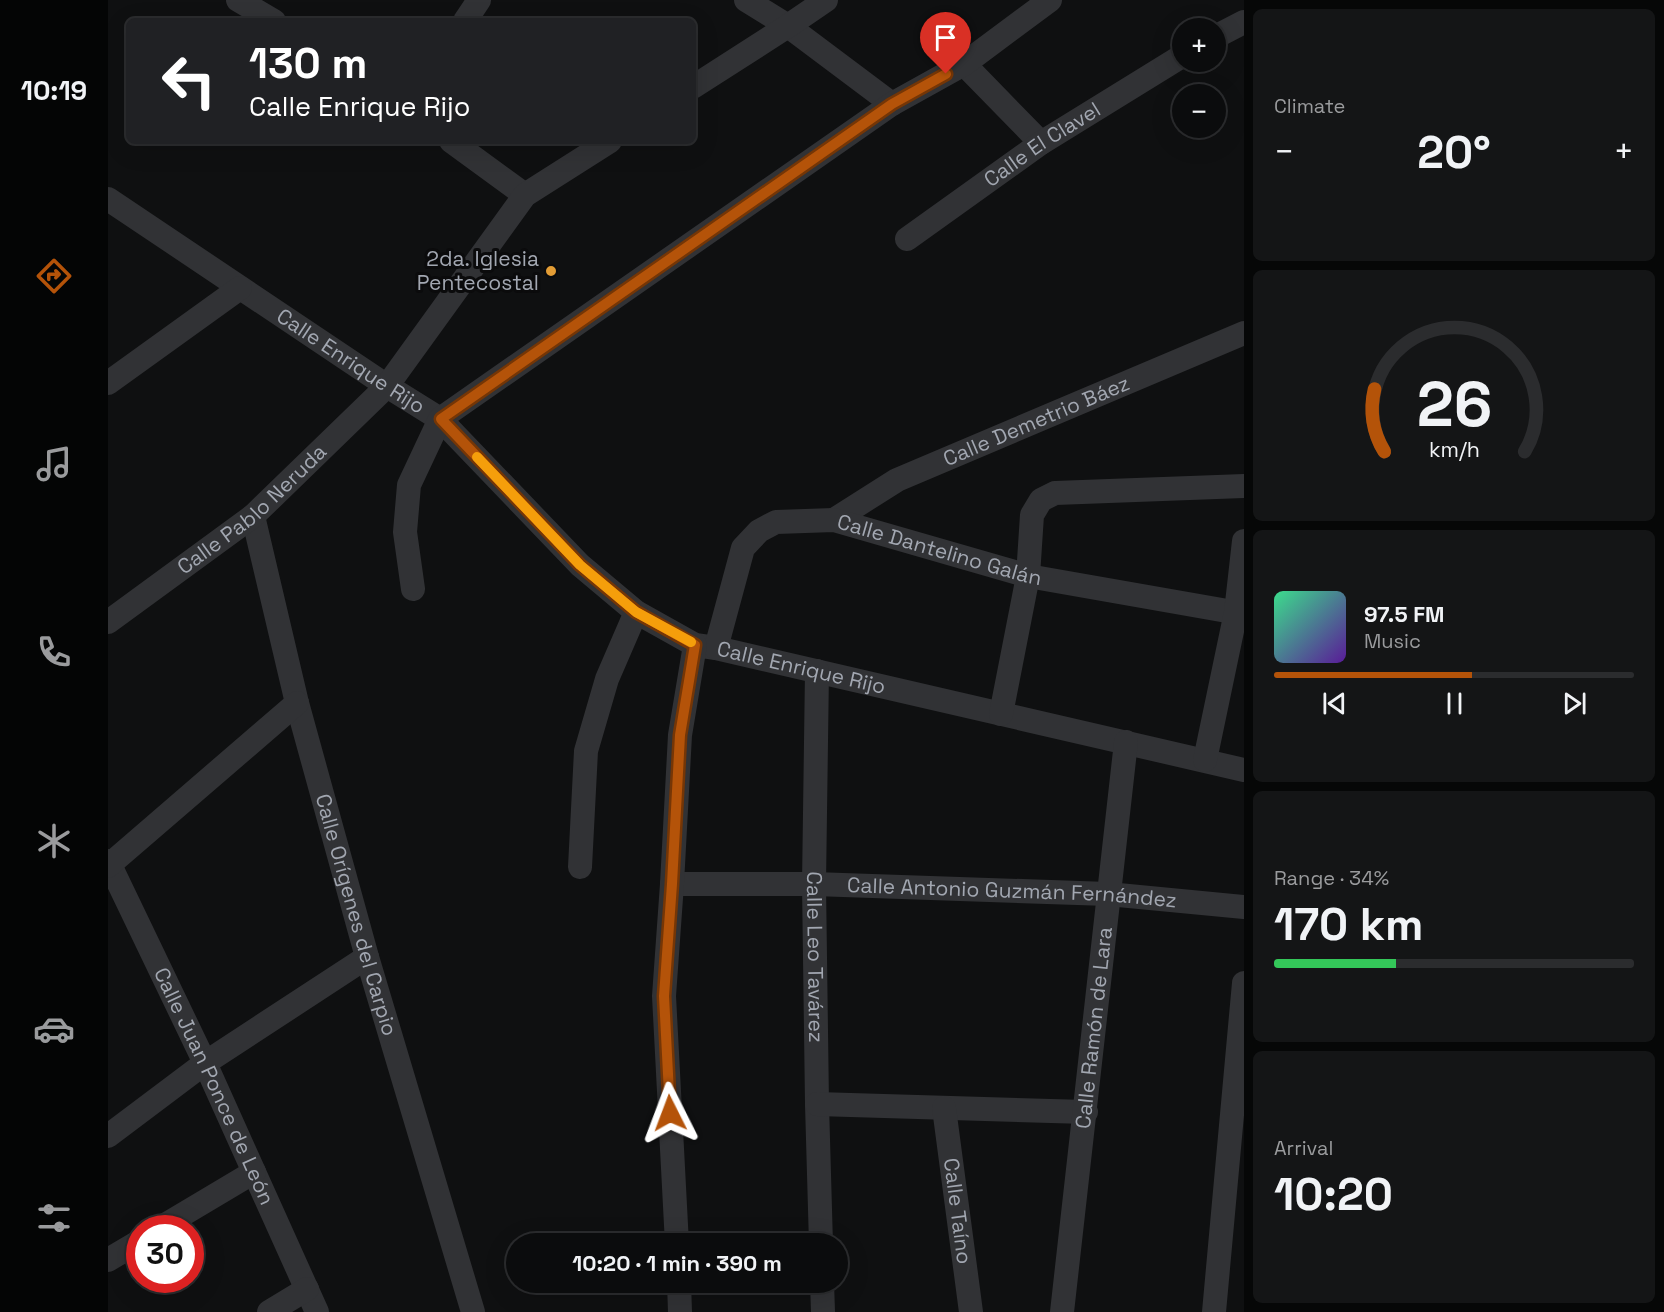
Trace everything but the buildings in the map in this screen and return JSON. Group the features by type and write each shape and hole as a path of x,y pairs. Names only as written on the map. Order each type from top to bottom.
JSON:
{"street":[{"path":"238,0 270,12"},
{"path":"467,18 479,0"},
{"path":"746,0 788,26 892,104"},
{"path":"696,85 826,0"},
{"path":"413,590 405,532 409,485 441,419 892,104 964,64 1050,0"},
{"path":"1226,31 1244,22"},
{"name":"Calle El Clavel","path":"907,239 1041,143 1172,62"},
{"path":"964,64 1041,143"},
{"path":"455,144 525,195 605,144"},
{"name":"Calle Pablo Neruda","path":"108,622 253,516 387,386 525,195"},
{"name":"Calle Enrique Rijo","path":"108,199 387,386 441,419 580,565 636,612 706,646 1244,770"},
{"path":"108,383 240,288"},
{"name":"Calle Demetrio Báez","path":"834,520 897,480 1243,338"},
{"path":"1001,714 1028,576 1032,515 1041,500 1055,493 1244,486"},
{"name":"Calle Orígenes del Carpio","path":"253,516 297,702 367,957 473,1312"},
{"name":"Calle Dantelino Galán","path":"676,1233 664,996 680,735 706,646 743,548 759,531 776,522 834,520 1028,576 1240,613"},
{"path":"1205,760 1240,613 1244,541"},
{"path":"580,867 586,751 607,679 636,612"},
{"name":"Calle Leo Tavárez","path":"817,671 814,884 821,1233"},
{"path":"109,864 297,702"},
{"name":"Calle Ramón de Lara","path":"1062,1312 1126,742"},
{"name":"Calle Juan Ponce de León","path":"109,864 205,1063 317,1312"},
{"name":"Calle Antonio Guzmán Fernández","path":"672,884 814,884 1108,894 1244,907"},
{"path":"108,1136 205,1063 367,957"},
{"path":"1214,1312 1244,984"},
{"path":"817,1104 1086,1112"},
{"name":"Calle Taíno","path":"944,1108 971,1312"},
{"path":"182,1215 254,1172"},
{"path":"108,1260 126,1249"},
{"path":"269,1312 307,1288"},
{"path":"679,1293 680,1312"},
{"path":"822,1293 823,1312"}],"slow traffic":[{"path":"477,457 580,565 636,612 691,642"}],"place":[{"name":"2da. Iglesia Pentecostal","path":"551,271"}],"route":[{"path":"670,1113 664,996 680,735 695,645 636,612 580,565 441,419 892,104 946,74"}]}
